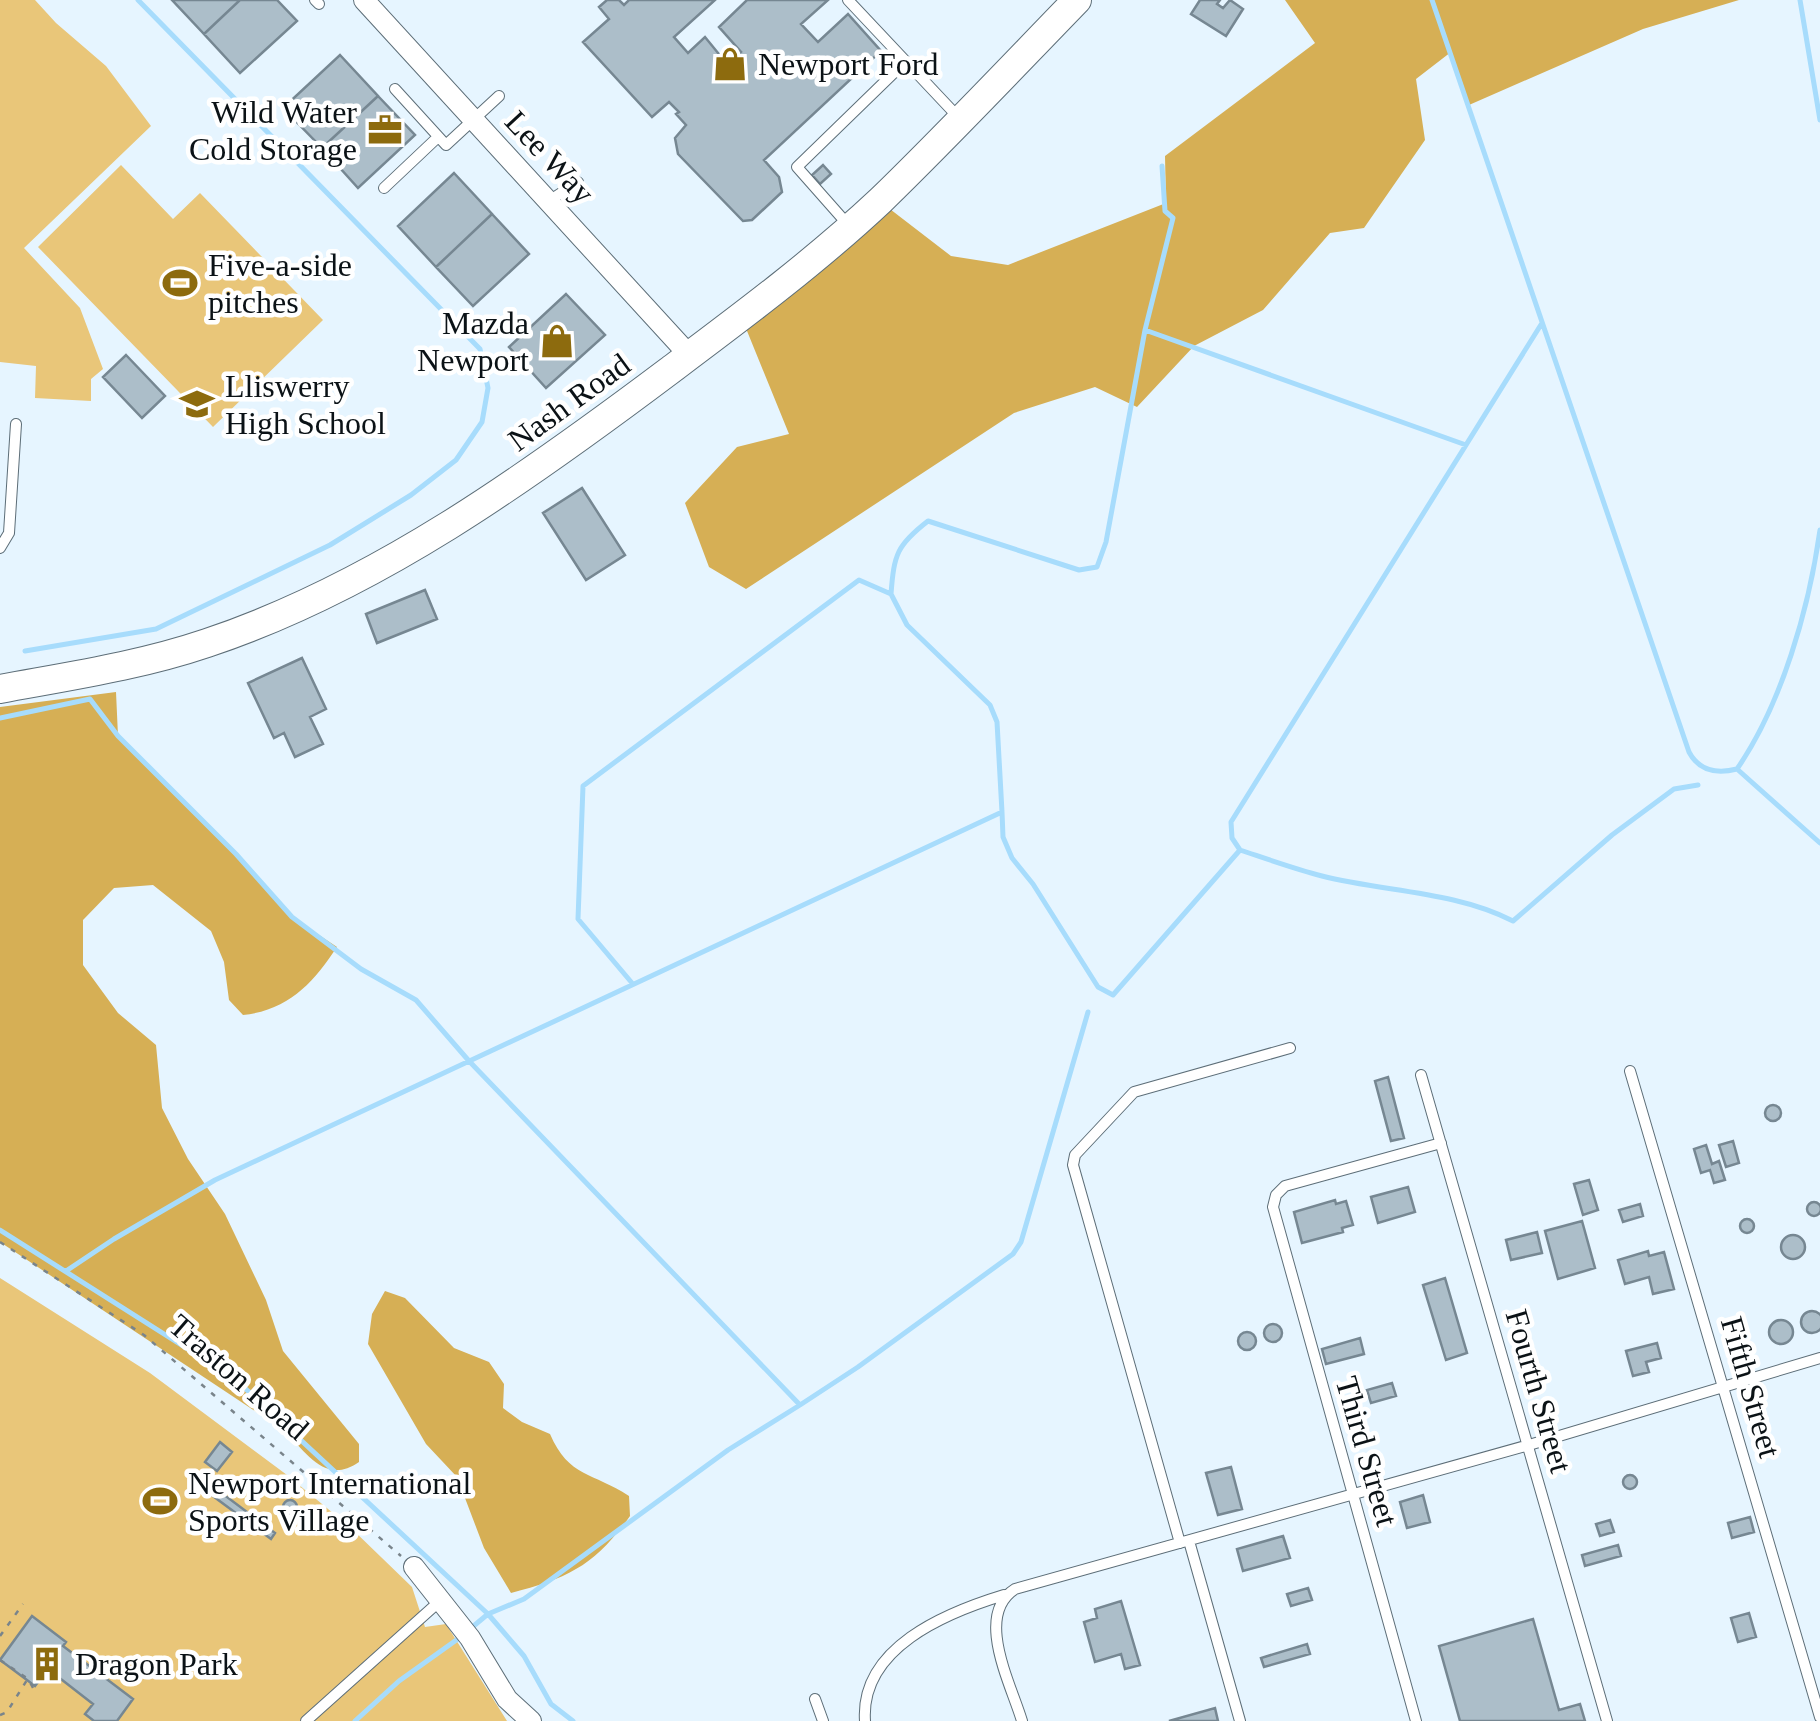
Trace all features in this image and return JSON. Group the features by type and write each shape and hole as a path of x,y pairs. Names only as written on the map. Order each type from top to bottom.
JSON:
{"street":[{"name":"Lee Way","path":"364,0 690,356"},
{"name":"Nash Road","path":"0,689 130,666 208,643 278,616 365,572 540,468 690,356 850,227 1077,0"},
{"path":"414,1567 470,1638 507,1698 531,1721"}],"lane":[{"path":"848,0 960,120"},
{"path":"850,227 798,166 904,63"},
{"path":"395,88 446,145 499,96"},
{"path":"384,188 438,137"},
{"path":"549,202 578,182"},
{"path":"0,548 9,533 16,424"},
{"path":"1240,1721 1073,1165 1075,1155 1134,1092 1290,1048"},
{"name":"Fifth Street","path":"1630,1071 1820,1717"},
{"name":"Fourth Street","path":"1420,1075 1606,1721"},
{"name":"Third Street","path":"1416,1721 1275,1214 1276,1195 1286,1186 1441,1144"},
{"path":"865,1721 864,1700 876,1671 904,1642 960,1608 1820,1358"},
{"path":"1004,1598 994,1618 996,1636 1022,1721"},
{"path":"306,1721 442,1600"},
{"path":"816,1699 823,1721"}],"path":[{"name":"Traston Road","path":"0,1242 144,1335 414,1567"},
{"path":"0,1636 23,1604"},
{"path":"0,1660 28,1679 36,1693"},
{"path":"0,1714 7,1712 28,1679"}],"shaded area":[{"path":"0,0 35,0 106,66 151,126 24,248 80,308 103,369 91,379 91,401 35,398 36,366 0,362"},
{"path":"1285,0 1739,0 1643,29 1469,105 1451,52 1416,79 1425,140 1364,228 1330,233 1263,310 1194,346 1137,407 1095,387 1014,413 746,589 709,567 685,503 737,447 789,434 745,326 886,206 951,256 1008,265 1166,203 1165,156 1315,43"},
{"name":"Five-a-side pitches","path":"121,165 173,219 200,193 323,320 213,427 38,247"},
{"path":"116,692 118,736 236,854 292,917 337,947 319,972 287,1001 243,1015 229,1000 224,962 211,931 153,885 114,888 83,920 83,965 118,1013 156,1045 162,1108 188,1159 225,1214 266,1300 283,1351 359,1444 359,1462 347,1468 337,1470 318,1464 285,1431 0,1242 0,707"},
{"name":"Newport International Sports Village","path":"0,1278 150,1373 351,1528 412,1587 425,1627 446,1624 507,1721 0,1721"},
{"path":"385,1291 405,1298 454,1348 489,1362 504,1384 503,1408 522,1422 550,1434 574,1467 629,1496 630,1516 592,1558 549,1582 511,1593 484,1548 457,1477 426,1444 368,1344 372,1314"}],"building":[{"path":"172,0 240,0 204,34"},
{"path":"240,0 277,0 297,21 240,73 204,34"},
{"path":"607,0 619,0 624,5 629,0 715,0 674,37 688,53 705,37 727,64 741,52 719,27 747,0 828,0 801,24 818,42 848,14 881,51 764,160 779,177 782,192 752,220 743,221 678,154 675,138 686,125 676,114 679,112 669,102 652,117 583,42 609,19 599,7"},
{"path":"1200,0 1220,0 1217,4 1223,8 1230,0 1243,9 1226,36 1191,14"},
{"path":"340,55 378,96 322,148 283,108"},
{"path":"378,96 415,135 358,188 322,148"},
{"path":"823,165 831,174 820,184 812,175"},
{"path":"454,173 492,214 436,267 398,226"},
{"path":"492,214 529,254 473,306 436,267"},
{"path":"566,294 605,335 546,388 509,347"},
{"path":"126,355 165,396 142,418 103,377"},
{"path":"582,488 625,555 586,580 543,513"},
{"path":"425,590 437,619 377,643 366,614"},
{"path":"302,658 326,709 310,717 323,744 295,757 284,733 274,738 248,683"},
{"path":"1388,1077 1404,1138 1391,1141 1375,1081"},
{"path":"1773,1105 1781,1113 1773,1121 1765,1113"},
{"path":"1733,1141 1739,1163 1726,1167 1719,1145"},
{"path":"1706,1145 1712,1164 1719,1161 1725,1180 1714,1183 1710,1170 1701,1173 1694,1149"},
{"path":"1589,1180 1598,1210 1583,1215 1574,1184"},
{"path":"1408,1187 1415,1212 1378,1223 1371,1197"},
{"path":"1335,1200 1336,1204 1346,1201 1353,1225 1342,1228 1343,1232 1302,1243 1294,1212"},
{"path":"1814,1202 1821,1209 1814,1216 1807,1209"},
{"path":"1640,1204 1643,1216 1623,1222 1619,1210"},
{"path":"1747,1219 1754,1226 1747,1233 1740,1226"},
{"path":"1582,1221 1595,1268 1558,1279 1545,1231"},
{"path":"1537,1232 1542,1253 1511,1260 1506,1240"},
{"path":"1793,1235 1802,1238 1802,1256 1793,1259 1784,1256 1781,1247 1784,1238"},
{"path":"1648,1251 1649,1256 1664,1252 1674,1289 1653,1294 1649,1277 1625,1284 1618,1260"},
{"path":"1445,1278 1467,1353 1446,1360 1423,1285"},
{"path":"1812,1311 1820,1314 1820,1330 1812,1333 1804,1330 1801,1322 1804,1314"},
{"path":"1781,1320 1793,1332 1781,1344 1769,1332"},
{"path":"1273,1324 1280,1326 1280,1340 1273,1342 1266,1340 1264,1333 1266,1326"},
{"path":"1247,1332 1254,1334 1254,1348 1247,1350 1240,1348 1238,1341 1240,1334"},
{"path":"1360,1338 1364,1354 1326,1364 1322,1349"},
{"path":"1657,1343 1661,1358 1646,1362 1649,1372 1633,1376 1626,1351"},
{"path":"1392,1383 1396,1396 1371,1403 1367,1390"},
{"path":"220,1442 232,1452 217,1471 205,1462"},
{"path":"1231,1467 1242,1509 1218,1515 1206,1473"},
{"path":"1630,1475 1637,1482 1630,1489 1623,1482"},
{"path":"207,1482 275,1533 271,1539 202,1488"},
{"path":"1423,1495 1430,1522 1407,1528 1400,1502"},
{"path":"290,1500 297,1507 290,1514 283,1507"},
{"path":"1750,1517 1754,1532 1732,1538 1728,1523"},
{"path":"1610,1520 1614,1532 1600,1536 1596,1524"},
{"path":"1283,1536 1290,1558 1243,1571 1237,1549"},
{"path":"1618,1545 1621,1556 1585,1566 1582,1555"},
{"path":"1308,1588 1312,1600 1291,1606 1287,1594"},
{"path":"1121,1601 1140,1665 1125,1669 1121,1654 1095,1662 1084,1622 1097,1618 1095,1609"},
{"path":"1749,1613 1756,1637 1738,1642 1731,1618"},
{"name":"Dragon Park","path":"32,1616 66,1642 63,1646 133,1699 117,1721 94,1721 85,1714 93,1704 48,1669 35,1686 0,1660"},
{"path":"1533,1619 1559,1710 1580,1704 1585,1721 1460,1721 1439,1646"},
{"path":"1307,1644 1310,1654 1264,1667 1261,1658"},
{"path":"1215,1708 1218,1721 1169,1721"}],"waterway":[{"path":"25,651 156,629 330,545 411,495 456,460 482,422 488,388 480,349 138,0"},
{"path":"1432,0 1689,752 1703,767 1716,771 1737,769 1767,715 1801,623 1820,530"},
{"path":"1800,0 1820,120"},
{"path":"891,594 899,552 928,521 1079,570 1097,567 1106,542 1145,330 1173,218 1165,211 1162,166"},
{"path":"66,1271 215,1180 1002,812 1003,837 1012,858 1033,884 1098,987 1113,995 1240,850 1232,838 1231,822 1542,323"},
{"path":"1145,330 1466,445"},
{"path":"632,983 578,919 583,786 859,580 891,594 907,625 990,705 997,722 1002,812"},
{"path":"0,718 90,699 118,736 236,854 292,917 361,969 416,1000 469,1061 800,1405 1013,1254 1021,1242 1088,1012"},
{"path":"1737,769 1820,843"},
{"path":"1240,850 1322,876 1467,904 1513,921 1612,835 1674,789 1698,785"},
{"path":"0,1230 235,1379 488,1614 524,1599 728,1450 800,1405"},
{"path":"470,1629 488,1614 524,1656 551,1704 573,1721"},
{"path":"355,1721 399,1681 462,1636"}],"place":[{"name":"Newport Ford","path":"730,64"},
{"name":"Wild Water Cold Storage","path":"385,130"},
{"name":"Five-a-side pitches","path":"180,283"},
{"name":"Mazda Newport","path":"557,341"},
{"name":"Lliswerry High School","path":"197,404"},
{"name":"Newport International Sports Village","path":"160,1501"},
{"name":"Dragon Park","path":"47,1664"}]}
